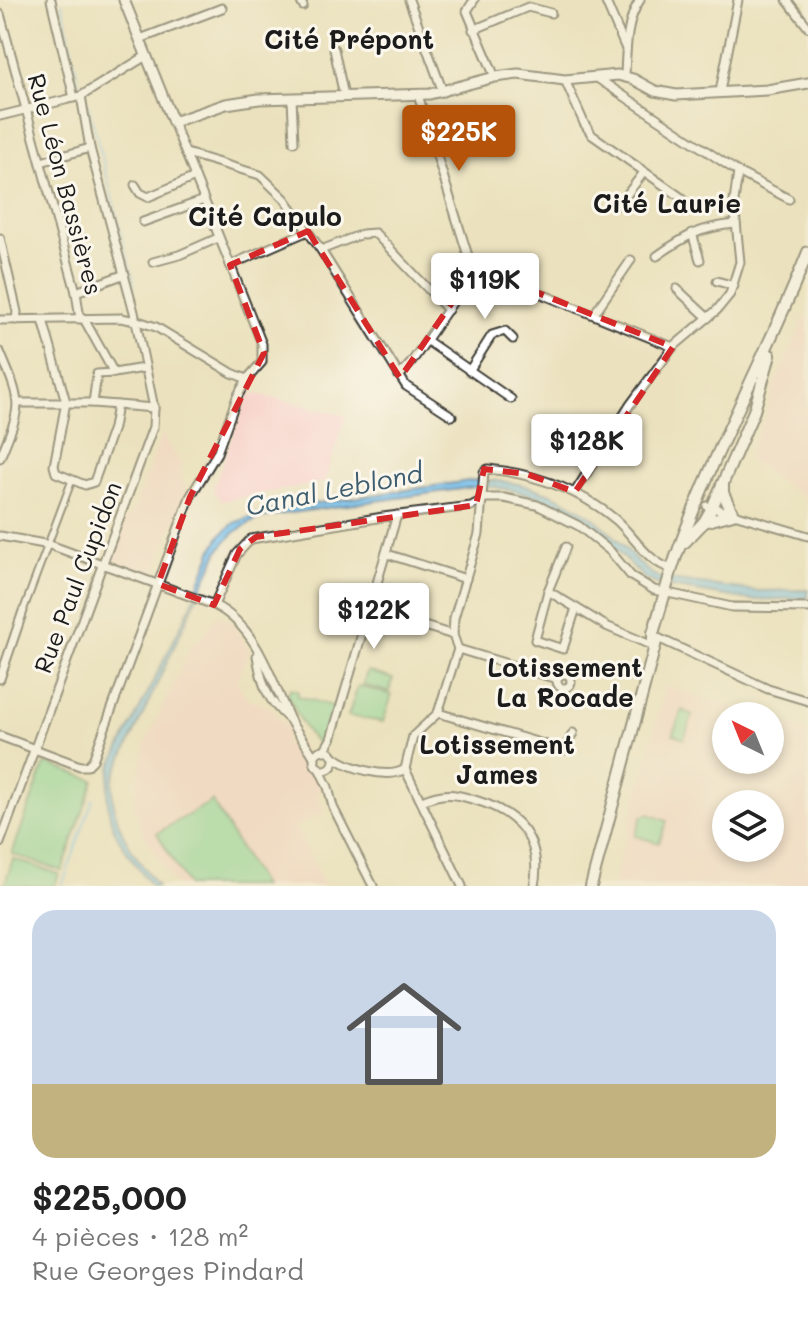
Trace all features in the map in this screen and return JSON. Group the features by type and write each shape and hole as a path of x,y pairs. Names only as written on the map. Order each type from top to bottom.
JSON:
{"main road":[{"path":"656,642 653,633 676,554 808,252"},
{"path":"704,522 754,411 780,322"},
{"path":"676,554 704,522 733,514 723,493 723,483"},
{"path":"591,886 667,606 666,594"}],"street":[{"name":"Rue Paul Cupidon","path":"0,843 153,427 154,408 125,274 51,0"},
{"path":"0,736 80,766 87,766 93,760 190,497 217,453 237,397 262,362 264,353 124,0"},
{"path":"409,0 443,92"},
{"path":"474,0 467,11 495,77"},
{"path":"605,0 626,49"},
{"path":"625,76 626,49 633,14 640,0"},
{"path":"720,91 738,0"},
{"path":"787,0 808,27"},
{"path":"473,30 528,7 551,13"},
{"path":"140,39 222,8"},
{"name":"Rue Léon Bassières","path":"0,14 82,319"},
{"path":"334,49 344,96"},
{"path":"0,116 78,97 146,56"},
{"path":"173,122 226,104 259,99 418,95 518,74 565,80 625,76 665,93 767,90 808,83"},
{"path":"595,77 738,172 789,199"},
{"path":"565,80 592,135 682,198"},
{"path":"418,95 469,259 476,268 673,347"},
{"path":"292,98 294,142"},
{"path":"41,162 90,148"},
{"path":"186,153 260,175 285,199 321,250 399,376 414,394 452,416"},
{"path":"619,205 644,172"},
{"path":"575,492 630,405 673,347 726,300 734,286 740,254 734,202 738,172"},
{"path":"135,185 142,195 152,196 195,177"},
{"path":"143,222 204,200"},
{"path":"657,256 692,233 711,226 736,224"},
{"path":"230,265 308,231"},
{"path":"321,250 362,234 375,233 448,310"},
{"path":"692,233 700,260"},
{"path":"0,238 17,312 16,320"},
{"path":"153,262 179,255 218,238"},
{"path":"594,314 631,260"},
{"path":"399,376 476,268"},
{"path":"76,292 125,274"},
{"path":"717,281 734,286"},
{"path":"677,289 708,318"},
{"path":"82,319 114,373"},
{"path":"0,320 134,320 156,327 247,379"},
{"path":"43,320 66,402 54,469 58,474 87,485 96,478 113,428 117,405"},
{"path":"469,371 492,335 505,331 513,339"},
{"path":"426,340 511,399"},
{"path":"0,352 19,403 4,438 0,458"},
{"path":"93,403 97,374 144,368"},
{"path":"19,403 66,402 154,408"},
{"path":"462,886 405,769 412,738 438,713 458,649 453,635 454,618 479,534 484,472 488,469 527,474 575,492 616,520 655,561 672,572"},
{"path":"0,679 72,480"},
{"path":"703,488 709,507"},
{"path":"210,603 237,554 251,539 471,506 482,498 493,497 552,511 593,535 638,583 666,594 732,607 808,608"},
{"path":"691,517 709,507 808,536"},
{"path":"328,787 331,739 397,515"},
{"path":"0,536 50,545 210,603 240,622 256,649 261,683 279,711 307,742 328,787 333,807 373,886"},
{"path":"566,547 548,591 535,640 563,649 576,608"},
{"path":"387,554 466,579"},
{"path":"548,591 606,626 656,642 768,689 808,701"},
{"path":"370,609 453,635"},
{"path":"458,649 557,679"},
{"path":"438,713 564,750 573,733"},
{"path":"307,742 329,757 345,763 389,774 405,769"},
{"path":"315,759 329,757"},
{"path":"319,768 329,757"},
{"path":"422,801 451,792 495,806 514,817 528,837 536,859 534,886"}],"highlighted area":[{"path":"308,231 400,378 476,268 673,347 575,492 527,474 484,469 476,505 256,537 240,549 214,605 158,584 190,497 264,353 230,265"}],"shaded area":[{"path":"808,312 808,500 747,459 775,384"},
{"path":"249,392 346,416 324,482 221,501 213,489"},
{"path":"162,434 182,465 179,470 183,485 187,487 154,574 150,576 115,563 112,557 126,518 133,513"},
{"path":"217,615 233,623 251,654 247,655 237,680 246,698 272,708 279,720 291,727 284,745 297,739 322,791 317,793 325,812 295,827 325,886 176,886 141,829 134,804 145,745 193,642 200,641"},
{"path":"666,686 717,702 712,702 712,774 784,774 784,723 808,731 808,886 613,886"}],"green space":[{"path":"367,671 393,679 389,692 363,685"},
{"path":"358,686 392,695 383,722 348,716"},
{"path":"291,688 298,691 298,696 335,707 325,743 320,745 305,728 287,695"},
{"path":"682,710 693,715 684,739 673,734"},
{"path":"45,763 94,780 62,871 12,854"},
{"path":"212,801 262,886 188,886 157,833"},
{"path":"649,814 667,821 659,843 635,836 642,816"},
{"path":"13,859 59,874 55,886 4,886"}],"water":[{"path":"476,480 514,483 552,494 569,503 602,525 642,566 662,579 756,591 808,590 808,598 751,600 659,585 644,578 592,526 565,509 537,496 496,487 474,487 263,517 237,531 218,552 113,779 119,823 131,849 157,886 151,886 115,830 110,817 108,785 112,765 191,605 221,535 234,523 271,510"}],"waterway":[{"path":"62,3 79,84"},
{"path":"88,104 135,286"},
{"path":"62,886 93,799"}],"district":[{"name":"Cité Prépont","path":"349,39"},
{"name":"Cité Laurie","path":"667,203"},
{"name":"Cité Capulo","path":"265,216"},
{"name":"Lotissement La Rocade","path":"565,682"},
{"name":"Lotissement James","path":"497,759"}],"water label":[{"name":"Canal Leblond","path":"334,489"}]}
